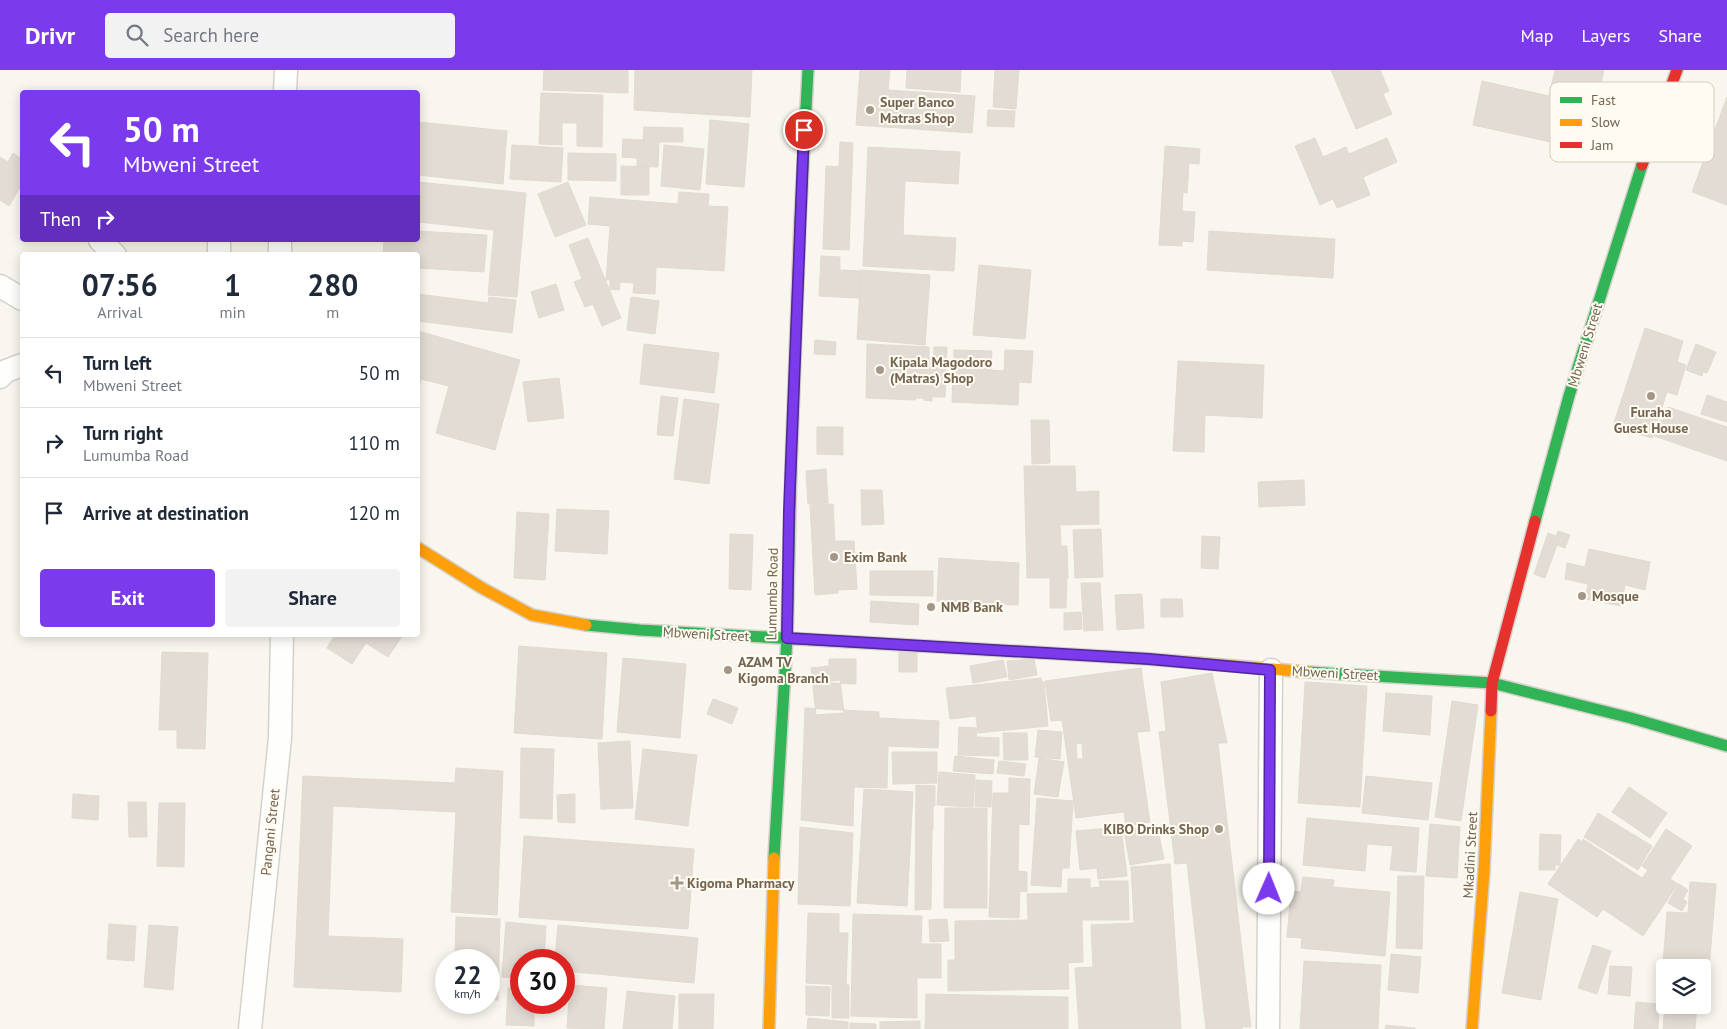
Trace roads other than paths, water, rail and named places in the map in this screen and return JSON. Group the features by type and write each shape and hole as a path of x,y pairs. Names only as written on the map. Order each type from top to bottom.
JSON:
{"street":[{"path":"285,90 286,70"},
{"name":"Lumumba Road","path":"769,1029 774,866 787,638 800,199 808,70"},
{"name":"Mbweni Street","path":"1673,82 1677,70"},
{"name":"Mbweni Street","path":"1492,683 1569,396 1643,162"},
{"path":"102,242 112,252"},
{"path":"0,286 20,298"},
{"path":"0,377 6,371 20,366"},
{"name":"Mbweni Street","path":"420,549 482,588 532,615 582,625 1149,659 1270,670 1492,683 1631,718 1727,746"},
{"name":"Pangani Street","path":"250,1029 280,738 282,637"},
{"path":"1268,1029 1270,670"},
{"name":"Mkadini Street","path":"1472,1029 1484,871 1492,683"}],"place":[{"name":"Super Banco Matras Shop","path":"870,110"},
{"name":"Kipala Magodoro (Matras) Shop","path":"880,370"},
{"name":"Furaha Guest House","path":"1651,396"},
{"name":"Exim Bank","path":"834,557"},
{"name":"Mosque","path":"1582,596"},
{"name":"NMB Bank","path":"931,607"},
{"name":"AZAM TV Kigoma Branch","path":"728,670"},
{"name":"KIBO Drinks Shop","path":"1219,829"},
{"name":"Kigoma Pharmacy","path":"677,883"}]}
